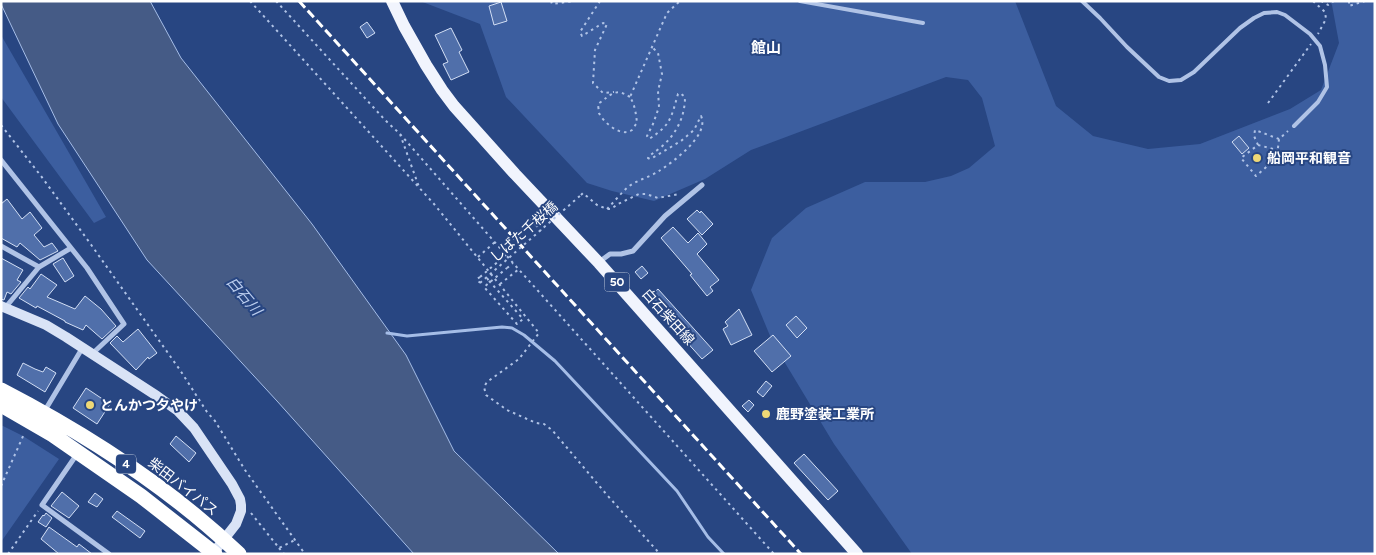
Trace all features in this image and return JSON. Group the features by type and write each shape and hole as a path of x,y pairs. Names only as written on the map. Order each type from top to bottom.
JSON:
{"highway":[{"name":"柴田バイパス","path":"1,390 88,438 122,461 175,500 224,539 239,554"},
{"name":"4","path":"1,405 78,452 141,496 214,553"}],"main road":[{"name":"白石柴田線","path":"392,1 426,66 454,106 599,263 857,554"}],"street":[{"path":"1,160 87,268 124,324 92,354"},
{"path":"599,263 610,254 633,251 665,216 702,185"},
{"path":"1,246 39,266"},
{"path":"71,248 39,266 3,307 46,325 83,347 178,411 194,428 232,484 241,505 236,524 214,553"},
{"path":"44,413 83,347"},
{"path":"78,452 42,505 109,554"}],"lane":[{"path":"800,1 923,23"},
{"path":"1082,1 1126,47 1159,77 1169,81 1181,80 1194,72 1240,28 1264,13 1277,12 1285,14 1310,34 1320,46 1325,65 1327,87 1318,102 1294,126"}],"path":[{"path":"250,1 419,188 484,264 539,333 519,360 487,382 484,387 486,395 507,410 536,423 544,424 552,430 660,554"},
{"path":"276,1 400,134 774,554"},
{"path":"551,1 552,4 574,1"},
{"path":"600,1 580,32 582,36 603,23 607,24 596,50 593,83 603,92 614,92 623,92 630,97 633,102 637,123 631,130 626,132 619,131 608,123 599,112 598,104 614,92"},
{"path":"630,97 667,14 680,1"},
{"path":"1268,103 1315,39 1326,20 1325,12 1314,1"},
{"path":"1321,1 1328,5 1334,1"},
{"path":"1350,1 1349,6 1364,1"},
{"path":"607,209 628,187 659,171 680,156 696,140 701,132 704,121 701,116 694,130 681,141 654,158 648,158 668,141 682,119 685,106 685,97 680,93 667,125 649,139 646,136 659,107 658,91 662,74 658,53 652,47"},
{"path":"1,125 98,254 215,421 245,470 305,554"},
{"path":"1258,145 1241,158 1256,176 1277,156 1279,139 1294,126"},
{"path":"1258,145 1254,136 1255,130 1279,139"},
{"path":"400,134 419,188"},
{"path":"1258,145 1278,150"},
{"path":"607,209 611,209 638,194 646,194 658,198 693,191"},
{"name":"しばた千桜橋","path":"506,255 477,279 480,283 584,193 597,206 607,209"},
{"path":"540,222 533,214 530,218 537,225 540,222 532,215 529,218 541,230"},
{"path":"478,257 495,242"},
{"path":"487,278 489,281 491,283 504,298 523,319 517,324 484,287 492,281 513,263"},
{"path":"500,284 519,269"},
{"path":"1,486 24,434"},
{"path":"8,554 42,505"},
{"path":"249,511 284,554"},
{"path":"279,548 295,540"}],"shaded area":[{"path":"420,1 1015,1 1056,106 1093,136 1148,149 1200,144 1290,109 1321,90 1339,43 1330,1 1375,1 1375,554 912,554 834,444 773,343 751,290 772,238 806,208 865,182 925,182 951,176 969,168 995,146 982,98 968,80 946,77 751,150 705,179 654,201 587,183 506,97 480,24"},
{"path":"1,35 106,217 94,223 1,97"},
{"path":"1,425 23,436 59,459 1,542"}],"water":[{"name":"白石川","path":"1,1 150,1 181,58 312,224 406,355 454,451 559,554 414,554 147,260 58,124"}],"building":[{"path":"501,2 507,21 494,25 489,6"},
{"path":"367,22 375,33 367,38 360,27"},
{"path":"451,28 462,50 459,52 469,72 451,80 443,64 448,62 435,35"},
{"path":"1239,136 1249,148 1242,154 1232,142"},
{"path":"7,199 22,219 30,212 42,228 34,235 44,247 52,243 58,251 40,260 20,243 17,247 1,238 1,204"},
{"path":"697,210 700,213 701,211 713,224 702,235 687,219"},
{"path":"673,227 688,243 698,233 707,244 697,254 719,280 710,287 713,291 707,296 690,275 692,274 661,238"},
{"path":"1,258 23,270 17,280 21,282 11,294 7,292 4,300 1,299"},
{"path":"63,258 74,276 65,282 53,264"},
{"path":"642,266 648,273 641,279 635,272"},
{"path":"41,274 57,285 47,297 75,309 85,296 101,309 116,326 102,339 86,325 83,330 19,298 28,287 30,289"},
{"path":"658,289 713,350 702,359 648,298"},
{"path":"739,309 752,335 731,345 723,329 728,326 725,322"},
{"path":"796,316 807,328 797,338 786,325"},
{"path":"138,329 157,353 149,359 148,357 136,370 110,343 117,336 123,342"},
{"path":"773,335 791,356 772,372 754,351"},
{"path":"23,363 43,372 46,367 56,373 45,392 17,375"},
{"path":"766,381 772,386 763,397 757,392"},
{"path":"86,388 110,404 97,424 73,408"},
{"path":"749,400 754,405 748,412 742,406"},
{"path":"176,436 196,453 189,462 170,444"},
{"path":"804,454 838,491 828,500 794,463"},
{"path":"62,492 79,506 69,518 51,506"},
{"path":"95,493 103,499 97,507 88,502"},
{"path":"117,511 145,531 140,538 112,517"},
{"path":"46,513 52,518 46,527 38,522"},
{"path":"49,527 77,547 79,544 92,554 59,554 41,539"}],"waterway":[{"path":"387,333 407,336 502,327 512,328 524,335 555,361 677,491 708,537 724,554"}],"railway":[{"path":"299,1 801,554"}],"place":[{"name":"船岡平和観音","path":"1257,158"},
{"name":"とんかつ夕やけ","path":"90,405"},
{"name":"鹿野塗装工業所","path":"766,414"}],"district":[{"name":"館山","path":"766,48"}]}
